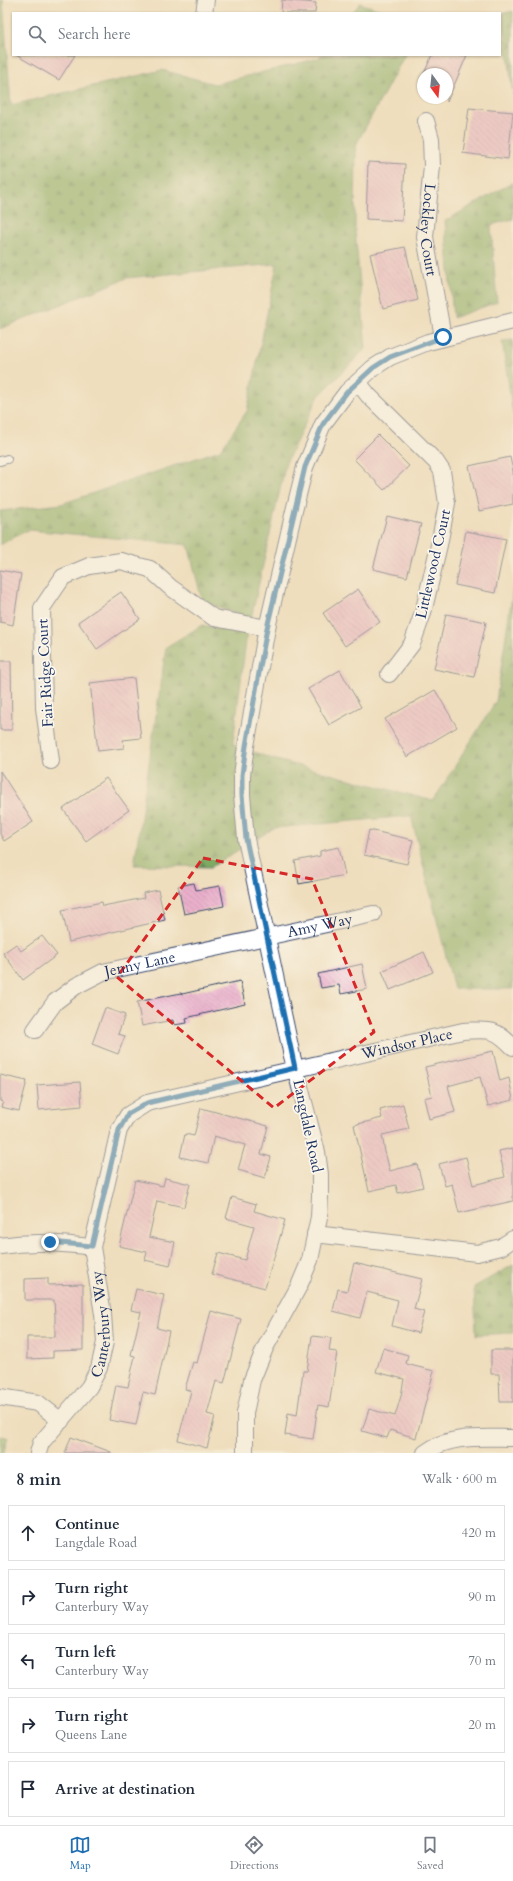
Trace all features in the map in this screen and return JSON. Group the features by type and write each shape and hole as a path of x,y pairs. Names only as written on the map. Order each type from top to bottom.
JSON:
{"street":[{"path":"204,12 206,0"},
{"name":"Lockley Court","path":"426,121 431,139 432,166 425,237 443,337"},
{"name":"Langdale Road","path":"245,1453 245,1413 252,1380 265,1348 310,1260 320,1202 320,1174 317,1152 295,1068 246,839 242,795 242,775 246,746 267,628 294,511 313,447 323,424 347,392 373,368 390,357 443,337 513,321"},
{"name":"Littlewood Court","path":"358,382 368,395 436,462 442,471 447,503 423,613 412,644 389,674"},
{"name":"Fair Ridge Court","path":"51,761 44,708 42,608 63,577 89,566 121,561 150,570 170,587 214,618 267,628"},
{"name":"Amy Way","path":"267,936 373,914"},
{"name":"Jenny Lane","path":"35,1030 55,1002 76,986 104,972 267,936"},
{"name":"Windsor Place","path":"295,1068 462,1031 489,1030 502,1035 513,1047"},
{"name":"Canterbury Way","path":"38,1453 41,1443 89,1387 99,1368 106,1342 92,1246 119,1130 128,1114 147,1103 295,1068"},
{"path":"315,1234 477,1253 501,1247 513,1239"},
{"path":"0,1246 21,1243 50,1242 92,1246"},
{"path":"0,1397 38,1403 61,1421"},
{"path":"424,1453 433,1447 457,1439 513,1438"}],"highlighted area":[{"path":"203,858 312,879 374,1032 274,1108 117,977"}],"green space":[{"path":"0,0 3,0 11,105 162,70 215,84 319,58 320,56 404,56 356,145 355,229 366,348 318,397 286,463 251,619 202,601 188,545 28,530 0,545 0,511 61,504 220,450 247,411 277,264 127,278 0,329"},
{"path":"360,3 386,12 353,12"},
{"path":"513,11 513,96 503,13"},
{"path":"513,182 513,219 491,225 497,302 453,318 445,221"},
{"path":"513,340 513,414 502,341"},
{"path":"513,588 513,989 454,989 411,816 274,828 211,867 134,865 166,647 202,625 247,633 233,744 273,759 433,801 496,701"},
{"path":"513,1265 513,1333 476,1335 474,1287"},
{"path":"0,1436 8,1437 4,1453 0,1453"}],"building":[{"path":"282,0 316,3 315,12 281,12"},
{"path":"18,56 74,56 59,80"},
{"path":"432,56 467,56 453,88 453,68 427,68"},
{"path":"469,108 513,112 508,159 463,153"},
{"path":"368,162 405,164 402,221 366,219"},
{"path":"405,247 418,300 383,309 370,254"},
{"path":"378,435 409,466 384,490 354,459"},
{"path":"510,457 513,472 513,504 479,511 469,466"},
{"path":"387,516 421,524 407,577 373,569"},
{"path":"466,531 506,539 495,593 455,585"},
{"path":"0,570 21,574 13,625 0,622"},
{"path":"358,589 380,622 345,646 323,613"},
{"path":"121,592 140,619 97,649 78,622"},
{"path":"446,614 486,622 474,677 434,669"},
{"path":"0,661 11,661 12,730 0,730"},
{"path":"340,670 361,707 329,725 308,689"},
{"path":"134,678 141,738 123,740 124,748 98,751 90,683"},
{"path":"435,690 457,727 407,757 385,719"},
{"path":"0,771 33,822 4,841 0,834"},
{"path":"106,778 129,810 86,841 63,809"},
{"path":"369,830 413,840 407,864 364,855"},
{"path":"339,847 345,875 299,884 295,861 320,856 320,851"},
{"path":"194,883 196,890 220,886 224,906 184,914 178,886"},
{"path":"158,890 165,920 69,942 62,910 102,902 103,906 144,898 143,893"},
{"path":"42,936 57,955 23,980 3,953 16,944 21,951"},
{"path":"424,952 433,972 390,990 382,971"},
{"path":"362,964 367,989 341,994 339,985 321,988 318,974"},
{"path":"240,981 245,1004 186,1018 187,1023 174,1025 173,1020 142,1026 137,1002"},
{"path":"105,1008 125,1015 118,1034 125,1036 118,1054 92,1044"},
{"path":"493,1051 500,1081 509,1078 513,1100 488,1106 480,1077 448,1086 455,1112 429,1119 424,1098 432,1096 425,1067"},
{"path":"0,1075 27,1081 19,1111 1,1107 3,1102 0,1101"},
{"path":"80,1082 82,1106 39,1110 37,1085"},
{"path":"403,1104 409,1129 382,1135 385,1152 390,1171 417,1164 423,1187 398,1193 396,1185 369,1191 354,1125 382,1118 380,1110"},
{"path":"201,1108 268,1126 261,1154 271,1157 265,1178 238,1170 245,1145 214,1136 208,1163 180,1157 185,1134 194,1136"},
{"path":"513,1148 513,1201 459,1213 452,1184 445,1186 439,1164 466,1157 473,1185 505,1177 499,1151"},
{"path":"165,1178 190,1184 184,1207 157,1201 149,1237 175,1242 170,1266 145,1260 147,1252 119,1246 135,1180 163,1186"},
{"path":"232,1197 256,1204 254,1211 285,1220 265,1288 212,1274 218,1253 245,1260 254,1226 226,1218"},
{"path":"354,1263 422,1279 414,1309 424,1312 418,1333 392,1326 398,1300 367,1292 360,1318 333,1311 338,1289 347,1291"},
{"path":"48,1278 48,1285 83,1284 83,1350 53,1351 53,1358 27,1359 27,1337 55,1337 55,1317 54,1300 25,1300 25,1279"},
{"path":"136,1289 164,1295 157,1328 169,1331 155,1395 143,1392 136,1425 109,1420 116,1385 128,1387 135,1356 131,1355 141,1312 131,1310"},
{"path":"211,1311 241,1319 224,1383 216,1381 207,1414 215,1416 207,1448 178,1440 191,1391 185,1389 193,1362 197,1363"},
{"path":"312,1336 331,1338 329,1351 337,1352 329,1407 318,1405 313,1439 285,1435 288,1413 297,1415 303,1371 307,1371"},
{"path":"383,1348 408,1355 406,1364 434,1371 416,1438 390,1430 387,1438 362,1431 369,1409 395,1416 401,1396 404,1379 376,1372"},
{"path":"491,1350 513,1350 513,1402 500,1402 499,1374 491,1374"},
{"path":"71,1437 111,1452 111,1453 65,1453"}],"route":[{"path":"50,1242 92,1246 119,1130 128,1114 147,1103 295,1068 246,839 242,795 242,775 246,746 267,628 305,467 323,424 347,392 373,368 390,357 443,337"}]}
